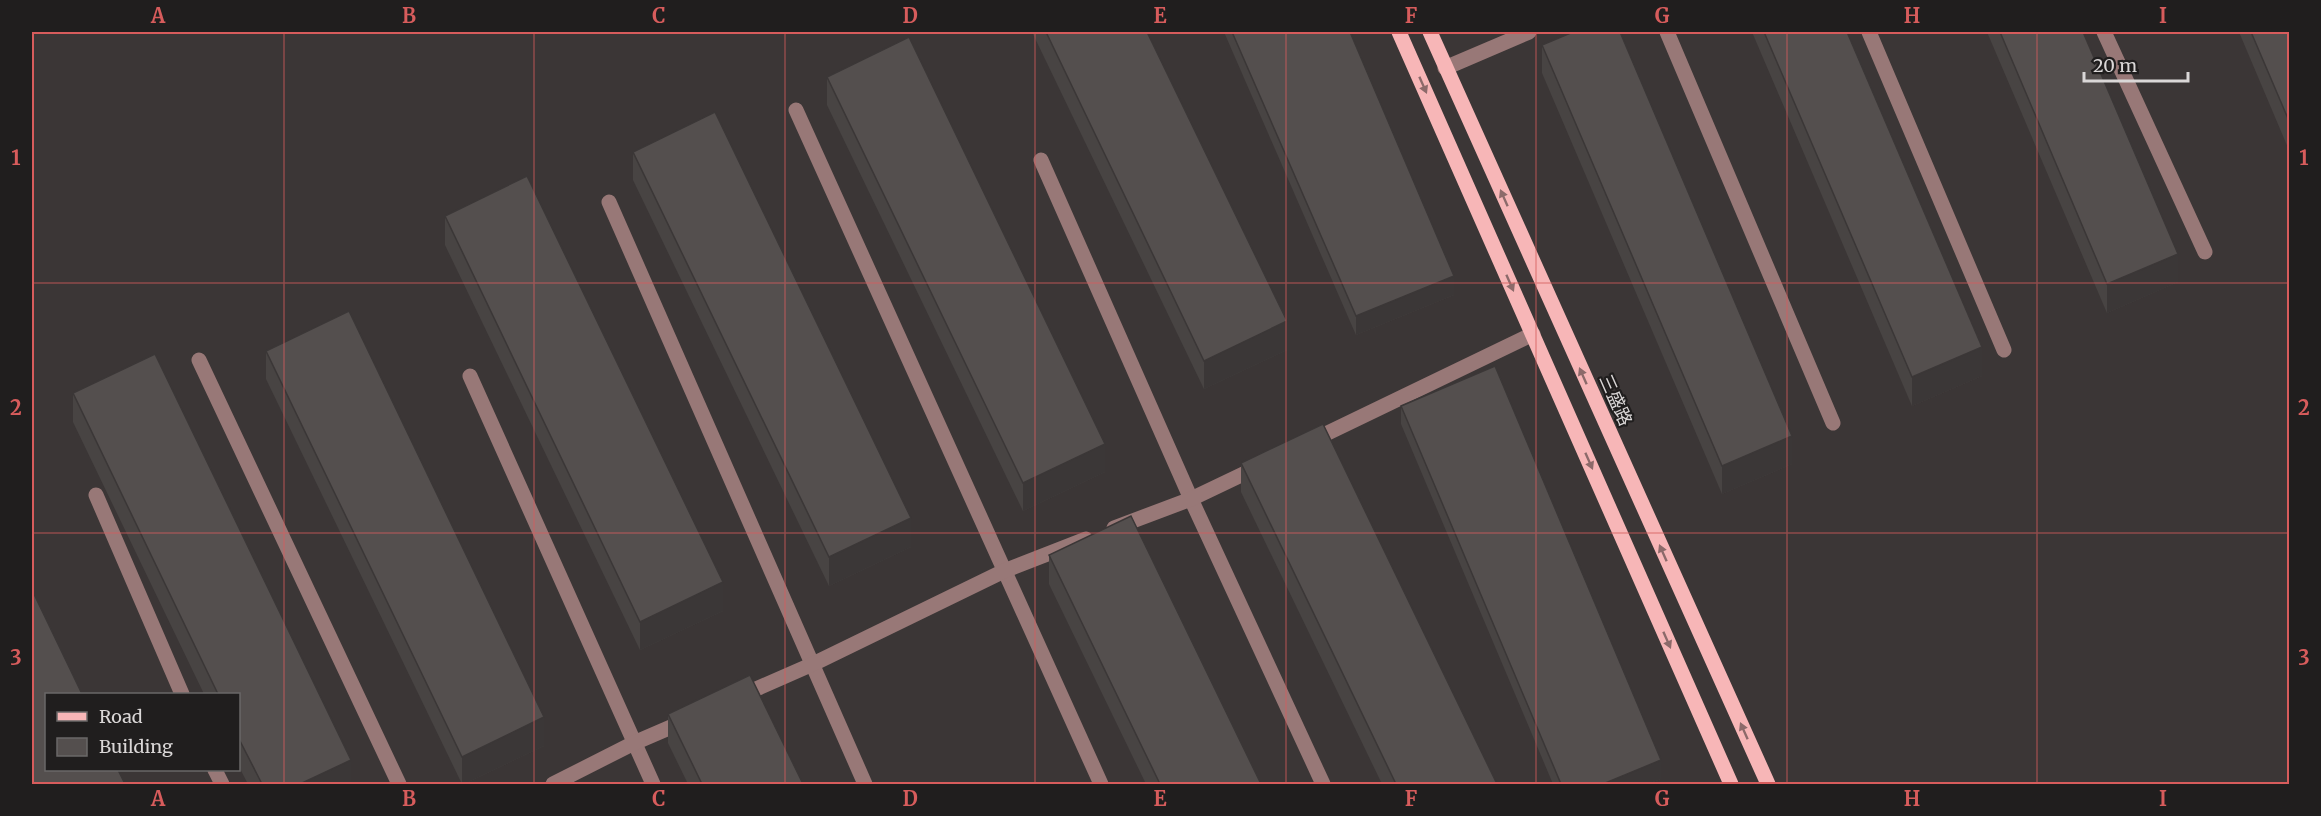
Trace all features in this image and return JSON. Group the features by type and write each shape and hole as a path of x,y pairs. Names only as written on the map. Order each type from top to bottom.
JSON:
{"main road":[{"path":"1399,32 1731,784"},
{"name":"三盛路","path":"1430,32 1768,784"}],"street":[{"path":"1446,68 1529,32"},
{"path":"1667,32 1833,423"},
{"path":"1869,32 2004,350"},
{"path":"2104,32 2205,252"},
{"path":"796,110 1101,784"},
{"path":"1041,160 1191,499 1323,784"},
{"path":"609,201 865,784"},
{"path":"1298,448 1533,334"},
{"path":"199,360 399,784"},
{"path":"470,376 653,784"},
{"path":"729,701 813,664 1004,571 1191,499 1276,458"},
{"path":"96,495 182,693"},
{"path":"554,784 634,743 697,715"}],"building":[{"path":"1046,32 1147,32 1287,321 1204,361"},
{"path":"1232,32 1350,32 1454,276 1356,316"},
{"path":"1573,32 1620,32 1792,436 1722,466 1542,45"},
{"path":"1764,32 1847,32 1982,347 1912,377"},
{"path":"2000,32 2083,32 2178,254 2107,284"},
{"path":"2251,32 2289,32 2289,121"},
{"path":"909,37 1105,444 1023,483 827,77"},
{"path":"715,112 911,518 829,557 633,152"},
{"path":"527,176 723,582 640,622 445,216"},
{"path":"349,311 544,717 462,757 266,351"},
{"path":"155,354 351,760 300,784 262,784 240,741 240,693 218,693 73,393"},
{"path":"1495,366 1661,760 1603,784 1561,784 1401,406"},
{"path":"1323,424 1497,784 1396,784 1241,463"},
{"path":"1131,516 1261,784 1160,784 1049,555"},
{"path":"32,590 82,693 45,693 45,771 118,771 125,784 32,784"},
{"path":"750,675 803,784 702,784 668,714"}]}
